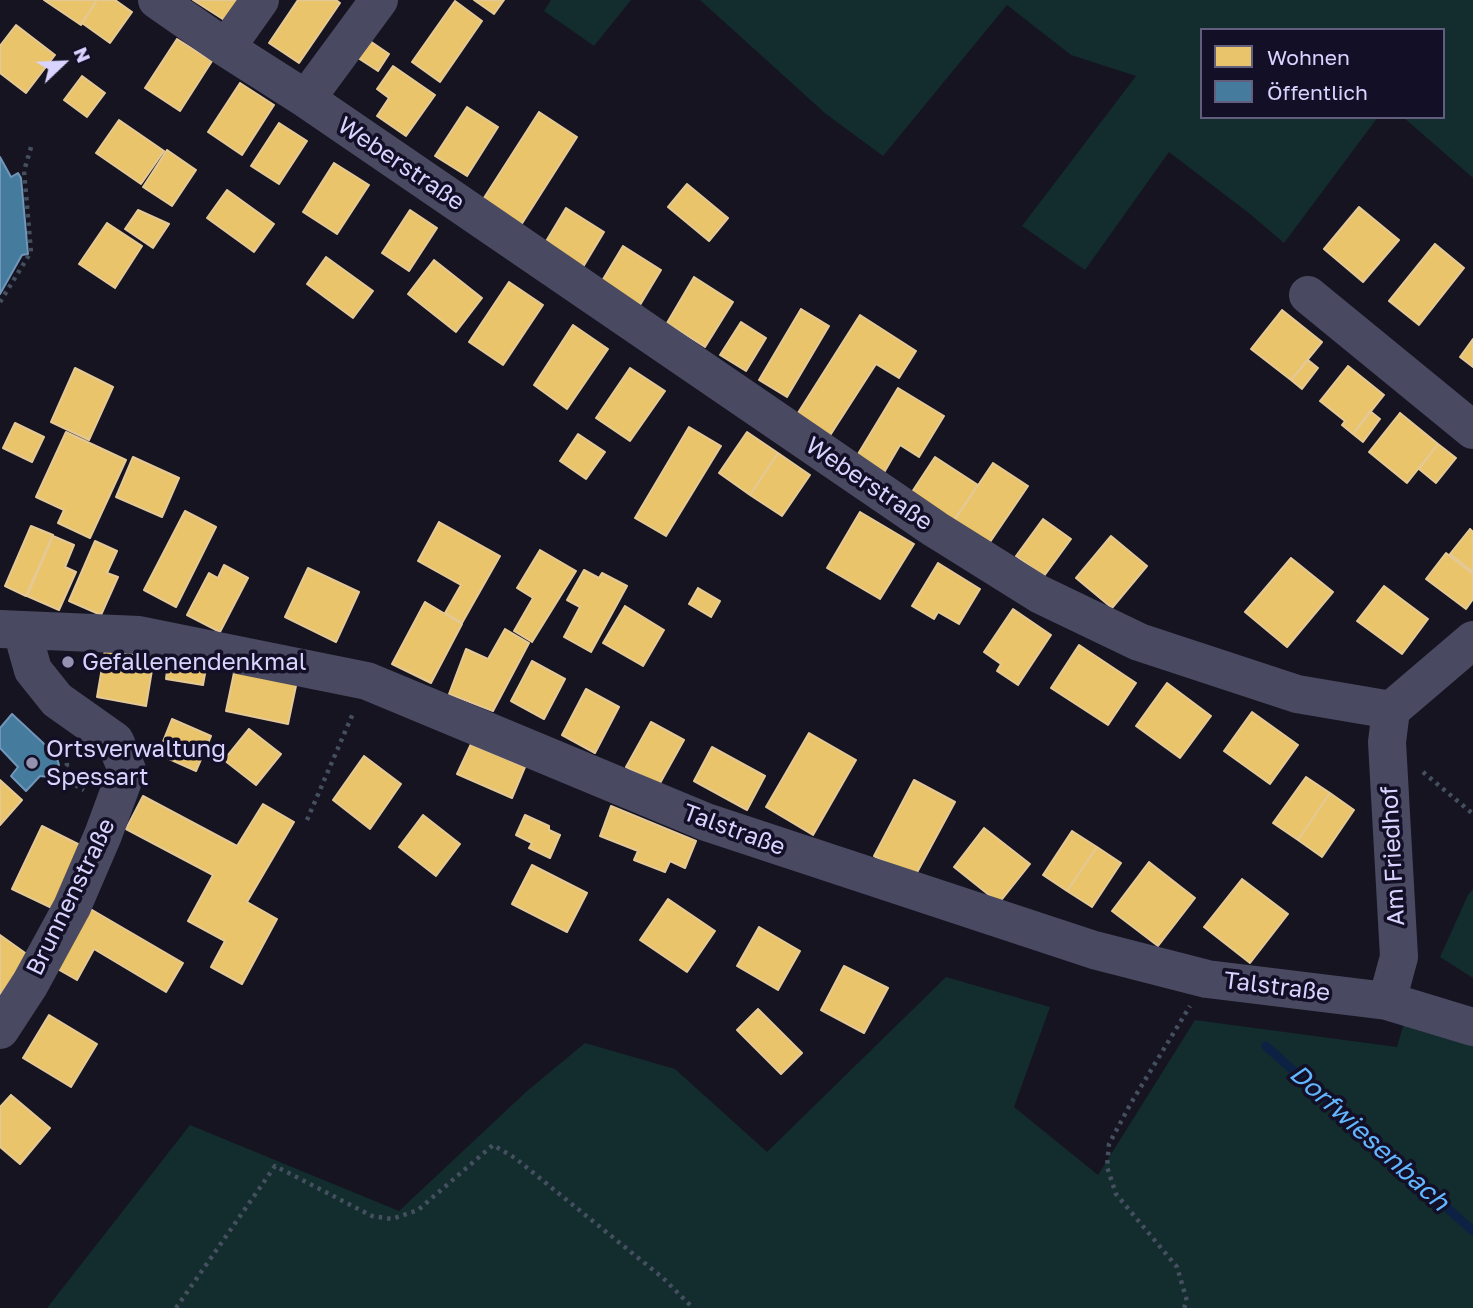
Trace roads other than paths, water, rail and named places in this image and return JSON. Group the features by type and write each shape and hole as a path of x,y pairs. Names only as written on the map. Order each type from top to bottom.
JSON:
{"street":[{"name":"Weberstraße","path":"157,0 935,530 1039,594 1139,642 1389,726"},
{"path":"226,48 260,0"},
{"path":"306,99 379,0"},
{"path":"1308,295 1473,430"},
{"name":"Talstraße","path":"11,630 139,635 367,681 706,822 1094,950 1207,978 1387,1001 1473,1027"},
{"name":"Brunnenstraße","path":"0,1030 30,984 72,907 127,770 115,741 57,700 33,670 11,630"},
{"path":"1389,726 1473,640"},
{"name":"Am Friedhof","path":"1387,1001 1399,957 1389,726"}],"waterway":[{"name":"Dorfwiesenbach","path":"1266,1046 1473,1231"}],"place":[{"name":"Gefallenendenkmal","path":"68,662"},
{"name":"Ortsverwaltung Spessart","path":"32,763"}]}
